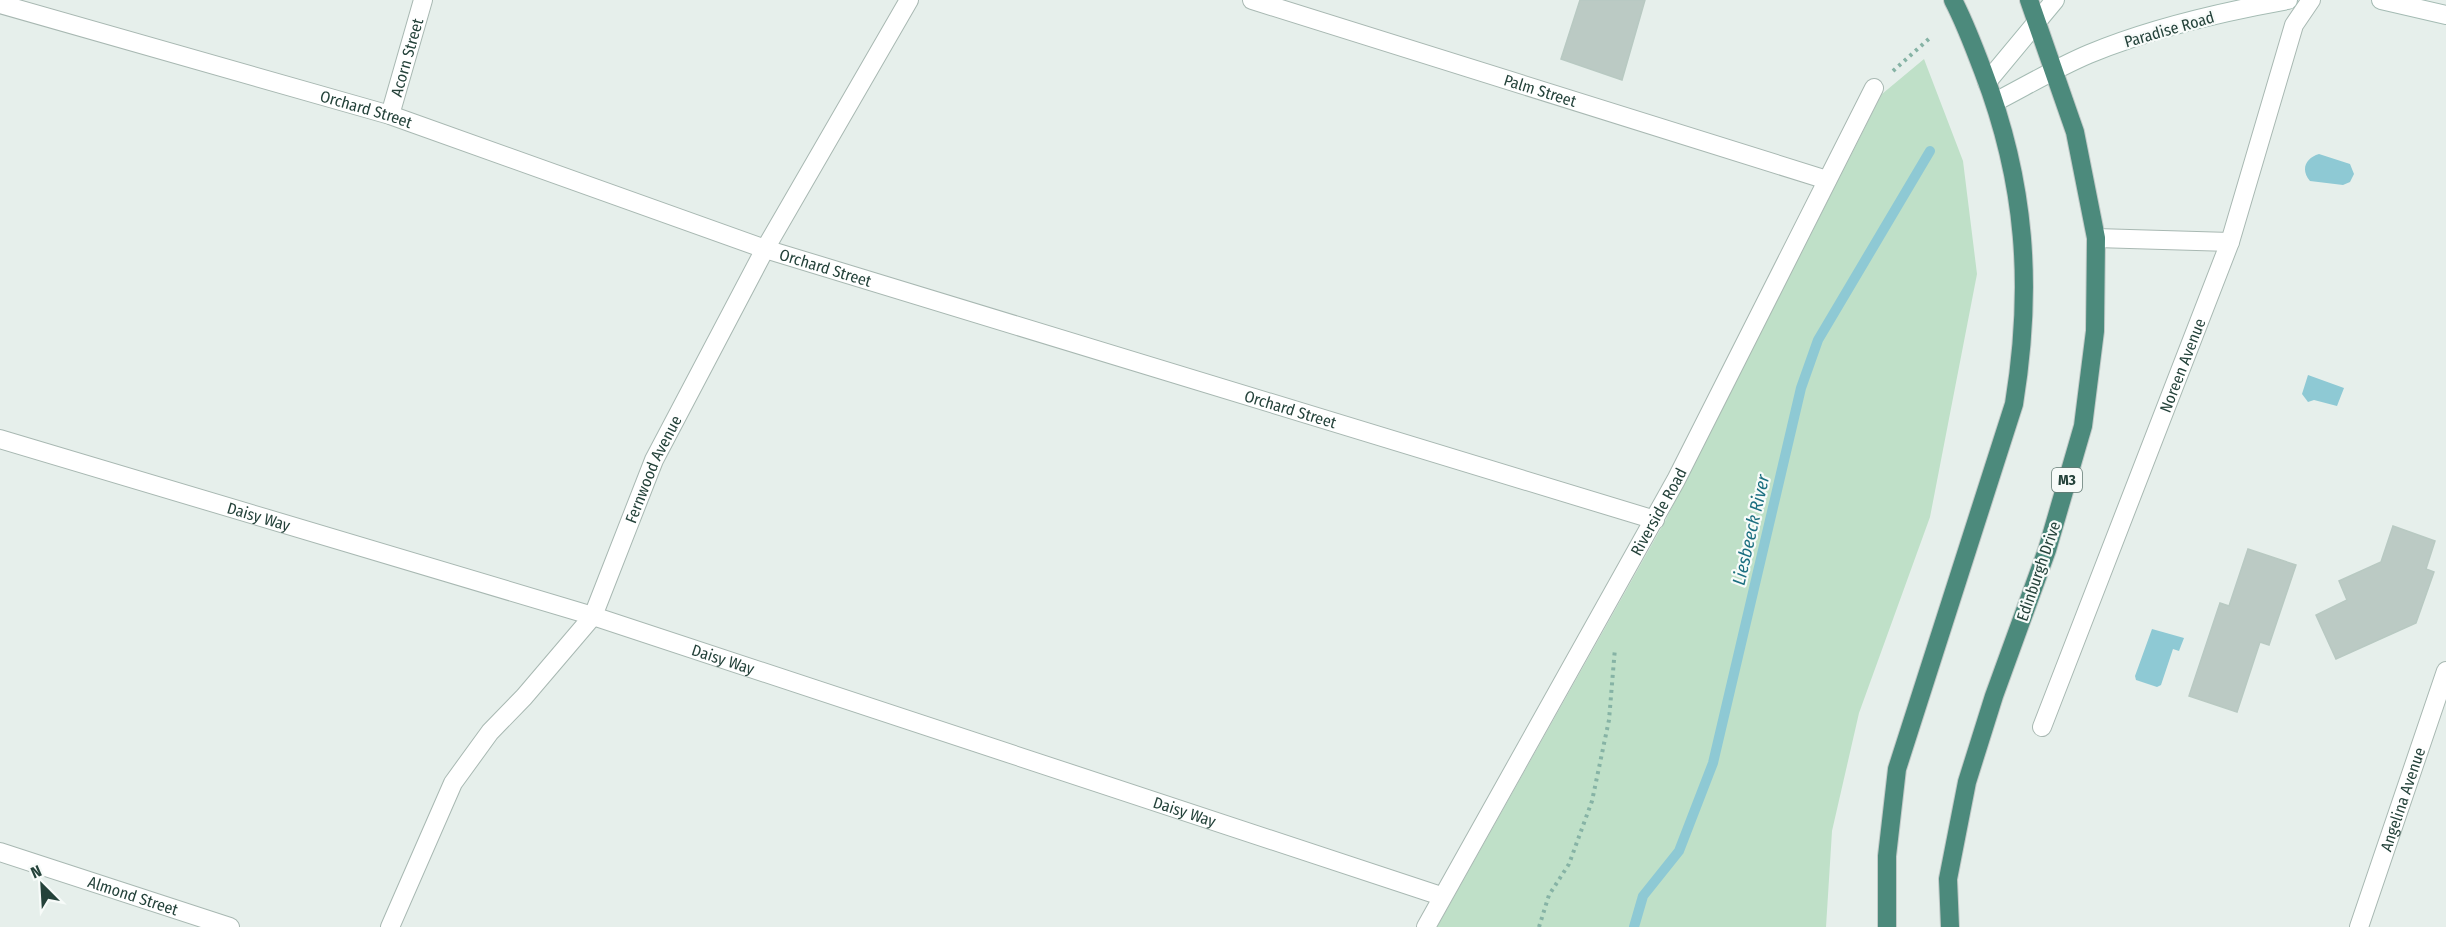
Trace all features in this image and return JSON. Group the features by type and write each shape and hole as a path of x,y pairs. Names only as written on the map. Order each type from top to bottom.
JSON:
{"highway":[{"path":"1887,927 1887,856 1898,769 2014,404 2022,352 2025,309 2021,212 2011,157 1995,102 1963,19 1953,0"},
{"name":"M3","path":"2029,0 2055,70"},
{"name":"Edinburgh Drive","path":"1950,927 1948,879 1967,783 1994,696 2047,550 2082,426 2095,331 2096,238 2075,132 2055,70"}],"street":[{"name":"Acorn Street","path":"390,115 423,0"},
{"name":"Fernwood Avenue","path":"390,927 453,783 490,732 524,697 593,616 654,460 765,249 909,0"},
{"name":"Palm Street","path":"1252,0 1827,180"},
{"path":"1987,82 2055,0"},
{"name":"Paradise Road","path":"1995,102 2089,54 2150,33 2288,0"},
{"name":"Noreen Avenue","path":"2042,727 2229,242 2294,25 2311,0"},
{"path":"2381,0 2446,15"},
{"name":"Orchard Street","path":"0,4 390,115 765,249 1655,519"},
{"name":"Riverside Road","path":"1426,927 1441,896 1655,519 1874,88"},
{"path":"2096,238 2229,242"},
{"name":"Daisy Way","path":"0,439 593,616 1441,896"},
{"name":"Angelina Avenue","path":"2358,927 2446,670"},
{"name":"Almond Street","path":"0,852 230,927"}],"path":[{"path":"1874,88 1932,36"},
{"path":"1539,927 1549,895 1569,864 1592,801 1609,720 1615,643"}],"green space":[{"path":"1924,59 1963,161 1977,274 1930,517 1859,713 1832,831 1826,927 1437,927 1665,521 1882,94"}],"water":[{"path":"2319,154 2350,164 2354,174 2350,182 2343,185 2310,181 2305,172 2306,164"},
{"path":"2308,375 2344,388 2337,406 2314,400 2308,402 2302,394"},
{"path":"2152,629 2184,638 2179,651 2173,649 2161,685 2157,687 2136,680 2135,676"}],"building":[{"path":"1580,0 1645,0 1622,80 1561,59"},
{"path":"2393,526 2435,541 2426,569 2434,572 2416,623 2336,659 2316,615 2347,600 2339,581 2381,562"},
{"path":"2248,549 2296,565 2269,645 2260,642 2237,712 2189,696 2220,603 2229,606"}],"waterway":[{"name":"Liesbeeck River","path":"1634,927 1643,896 1679,851 1713,763 1801,388 1818,340 1930,151"}]}
